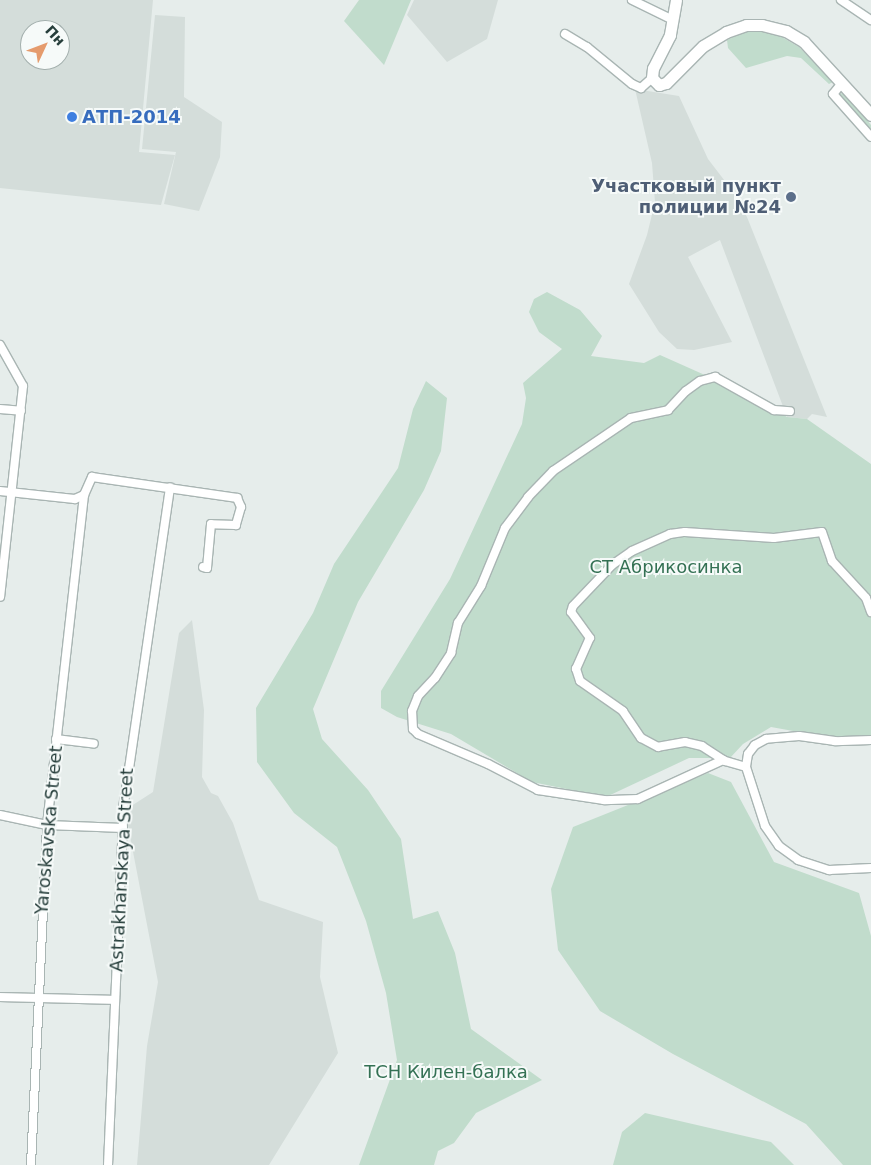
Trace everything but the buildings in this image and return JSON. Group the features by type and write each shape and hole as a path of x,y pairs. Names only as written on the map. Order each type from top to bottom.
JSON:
{"main road":[{"path":"676,0 673,20 656,81 666,83 703,46 726,32 754,25 786,31 804,42 871,115"}],"street":[{"path":"632,0 673,20"},
{"path":"841,0 871,20"},
{"path":"565,34 587,47 632,84 641,88 656,81"},
{"path":"842,83 833,94 871,137"},
{"path":"0,345 23,386 14,493 0,597"},
{"path":"723,760 638,798 604,800 538,790 488,764 418,734 412,728 412,711 418,696 435,678 451,653 458,623 481,586 505,528 528,497 553,471 631,418 668,410 700,381 715,377 774,410 790,411"},
{"path":"0,409 21,411"},
{"path":"0,491 75,499 84,495 92,477 227,495 237,498 241,506 236,525 211,524 207,568 203,568"},
{"name":"Astrakhanskaya Street","path":"108,1165 127,770 145,673 149,621 170,487"},
{"name":"Yaroskavska Street","path":"31,1165 47,825 84,495"},
{"path":"746,767 723,760 702,746 685,742 664,748 651,744 642,738 623,712 580,681 576,669 590,638 571,612 581,596 632,551 670,534 685,532 774,538 822,532 832,561 866,598 871,612"},
{"path":"871,740 835,741 799,736 766,739 754,744 748,754 746,767 765,826 779,846 798,860 829,870 871,868"},
{"path":"56,739 94,744"},
{"path":"0,815 47,825 123,828"},
{"path":"0,997 115,1000"}],"shaded area":[{"name":"АТП-2014","path":"0,0 153,0 139,152 175,155 161,205 0,188"},
{"path":"414,0 498,0 487,39 447,62 407,15"},
{"path":"155,15 185,17 184,97 222,122 220,157 199,211 164,204 176,152 142,149"},
{"path":"635,89 679,96 708,159 731,189 747,217 827,417 812,414 807,419 787,417 720,240 688,257 732,342 694,350 677,349 659,332 629,284 647,235 655,202 652,163"},
{"path":"192,620 204,710 202,777 211,793 218,796 233,823 259,900 323,922 320,977 338,1053 269,1165 137,1165 147,1046 158,982 125,810 153,792 179,633"}],"green space":[{"path":"359,0 411,0 384,65 344,21"},
{"path":"761,31 775,33 799,47 833,82 829,84 801,58 787,56 746,68 728,48 727,40 744,32"},
{"path":"839,93 845,94 871,125 871,134 837,95"},
{"name":"СТ Абрикосинка","path":"547,292 580,310 602,336 591,356 644,363 660,355 752,396 787,417 807,419 871,464 871,735 843,740 771,727 743,744 730,758 689,758 606,797 532,782 451,734 397,717 381,708 381,691 450,579 522,424 526,398 523,383 562,349 539,332 529,312 534,299"},
{"name":"ТСН Килен-балка","path":"426,381 447,398 441,451 424,490 358,602 313,709 322,739 368,790 401,839 413,919 438,911 455,953 471,1029 542,1080 476,1113 454,1143 438,1151 434,1165 359,1165 397,1060 386,993 366,921 337,847 294,813 257,762 256,708 313,613 334,564 398,468 413,409"},
{"path":"708,773 731,782 774,862 859,893 871,936 871,1165 843,1165 806,1124 673,1054 600,1011 558,950 551,889 573,827"},
{"path":"645,1113 771,1142 794,1165 613,1165 622,1132"}],"place":[{"name":"АТП-2014","path":"72,117"},
{"name":"Участковый пункт полиции №24","path":"791,197"}]}
